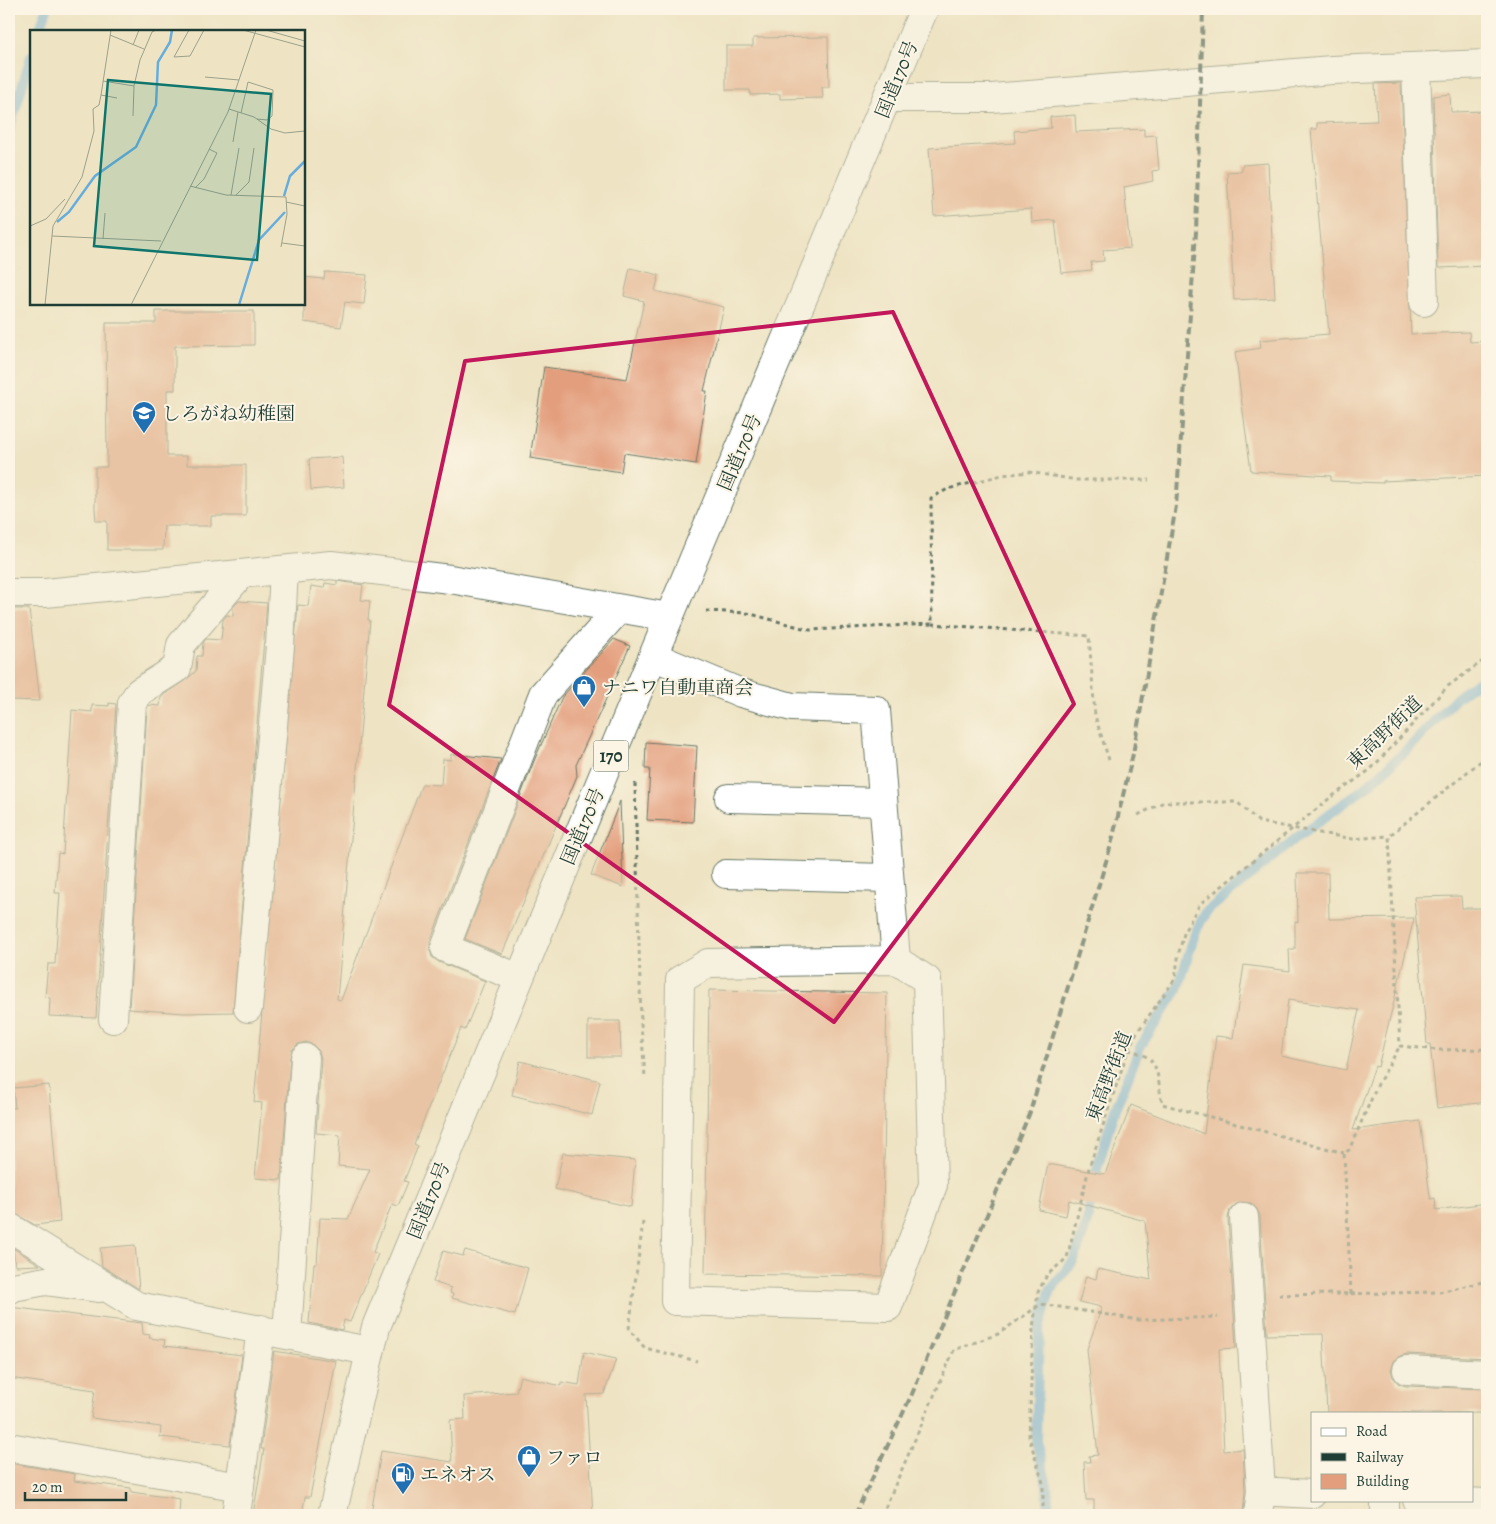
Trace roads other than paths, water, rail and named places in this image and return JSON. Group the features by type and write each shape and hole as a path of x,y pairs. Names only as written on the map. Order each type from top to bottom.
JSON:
{"main road":[{"name":"国道170号","path":"332,1515 376,1327 609,761 889,98 924,9"},
{"path":"889,98 992,98 1332,70 1487,64"},
{"path":"1416,67 1424,302"},
{"path":"9,593 45,593 331,565 441,578 669,617"},
{"path":"248,1008 280,646 284,570"},
{"path":"113,1019 132,703 139,692 176,668 181,645 241,574"},
{"path":"519,978 445,948 543,694 618,609"},
{"path":"653,656 741,693 792,707 876,710 896,960"},
{"path":"728,798 883,802"},
{"path":"726,874 890,878"},
{"path":"896,960 927,980 933,1185 888,1307 675,1301 680,980 708,963 896,960"},
{"path":"236,1515 240,1487 274,1332 304,1058"},
{"path":"1244,1217 1251,1306 1259,1503 1311,1494"},
{"path":"9,1227 137,1306 369,1351"},
{"path":"9,1290 13,1287 46,1282 111,1290"},
{"path":"1407,1370 1487,1374"},
{"path":"9,1447 240,1487"},
{"path":"1385,1502 1385,1515"},
{"path":"1464,1502 1487,1503"}],"waterway":[{"path":"39,30 47,9"},
{"path":"9,130 30,60"},
{"path":"1049,1515 1047,1486 1036,1441 1039,1329 1050,1291 1074,1260 1086,1226 1097,1169 1113,1115 1140,1047 1178,989 1195,933 1206,912 1296,838 1365,788 1409,748 1457,697 1487,675"}],"railway":[{"path":"855,1515 912,1394 1030,1112 1111,845 1133,754 1176,506 1196,232 1203,9"}],"place":[{"name":"しろがね幼稚園","path":"144,434"},
{"name":"ナニワ自動車商会","path":"584,708"},
{"name":"ファロ","path":"529,1478"},
{"name":"エネオス","path":"403,1495"}]}
